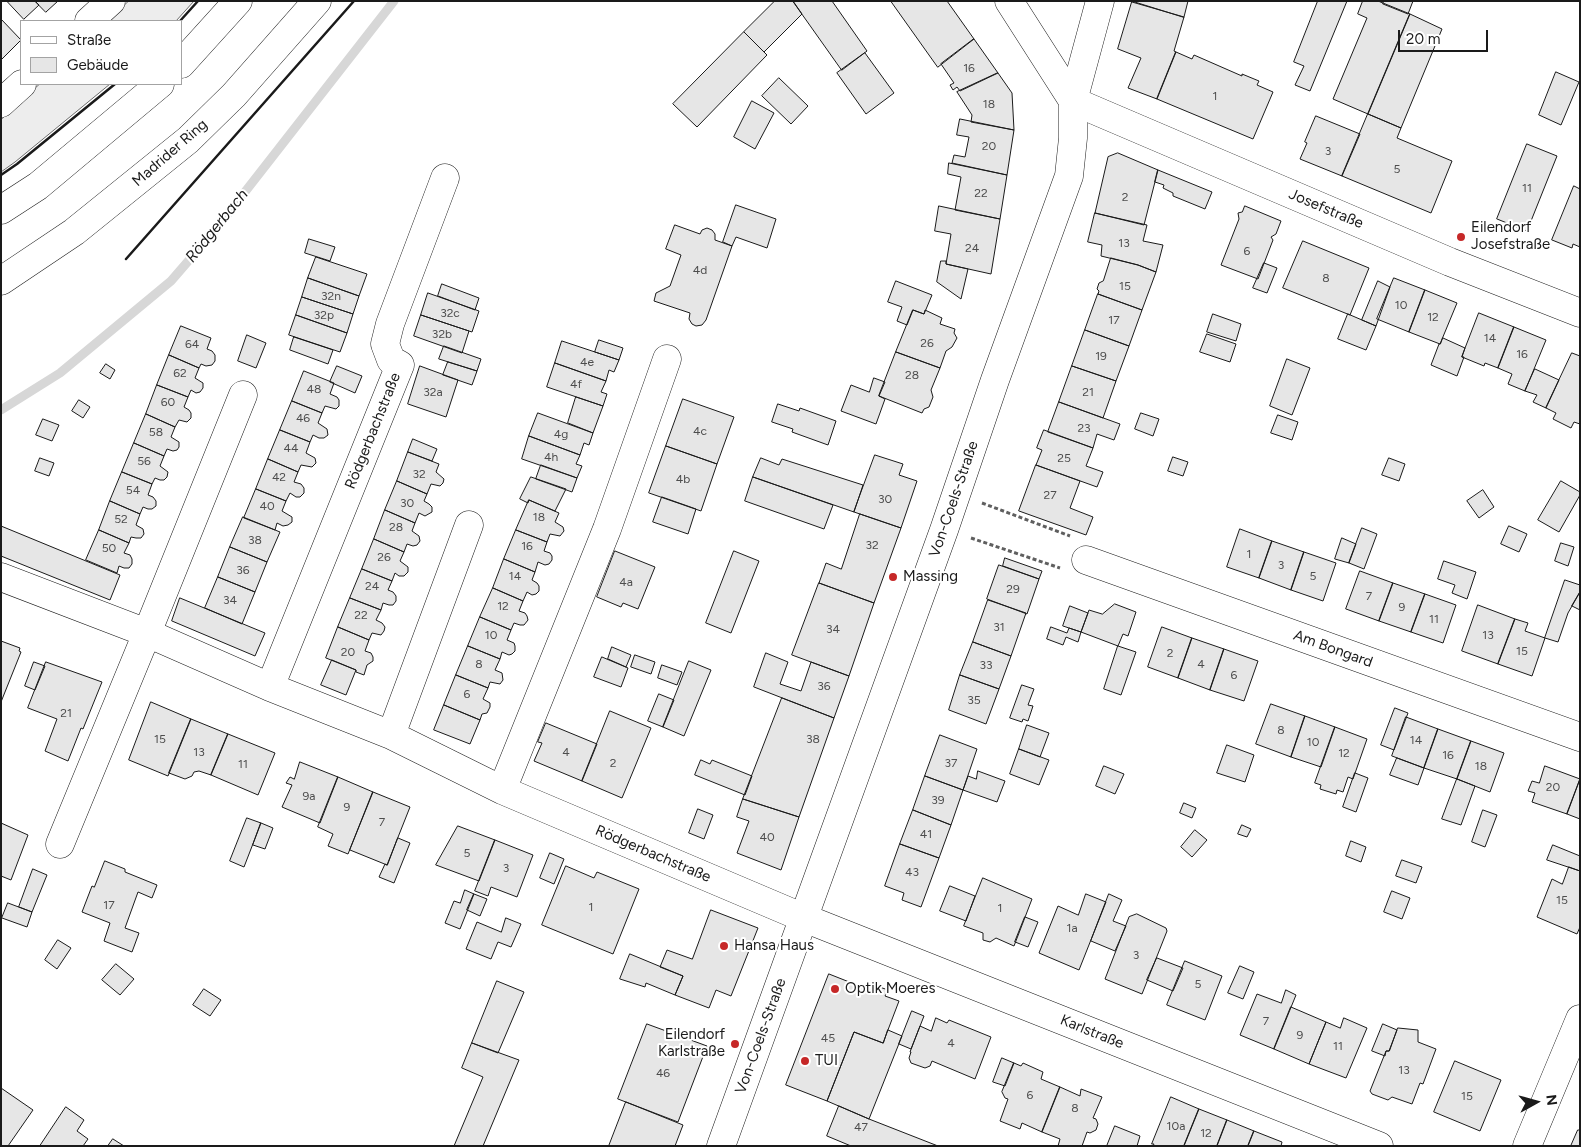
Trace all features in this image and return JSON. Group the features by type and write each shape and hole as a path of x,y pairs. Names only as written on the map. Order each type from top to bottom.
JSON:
{"street":[{"path":"90,20 111,1"},
{"path":"182,63 238,1"},
{"name":"Madrider Ring","path":"1,281 74,232 188,140 234,96 317,1"},
{"path":"1009,1 1073,101"},
{"name":"Von-Coels-Straße","path":"721,1146 944,530 995,380 1069,176 1073,138 1073,101 1100,1"},
{"path":"1,103 21,85"},
{"path":"1,210 38,186 159,85"},
{"name":"Josefstraße","path":"1073,101 1450,262 1580,313"},
{"name":"Rödgerbachstraße","path":"270,687 400,365 391,360 385,344 390,324 445,178"},
{"path":"502,790 607,529 666,359"},
{"path":"60,844 243,395"},
{"path":"391,735 468,525"},
{"name":"Am Bongard","path":"1086,560 1580,737"},
{"name":"Rödgerbachstraße","path":"1,576 391,735 502,790 804,918"},
{"name":"Karlstraße","path":"804,918 1379,1146"},
{"path":"1527,1146 1580,1019"}],"path":[{"path":"944,530 1068,571 1086,560 1079,539 956,494"}],"shaded area":[{"path":"129,1 194,1 177,20 109,20"},
{"path":"39,85 109,85 1,172 1,120"}],"building":[{"path":"7,1 35,1 39,5 24,19"},
{"path":"35,1 58,1 46,12"},
{"path":"775,1 793,1 802,14 764,52 744,32"},
{"path":"793,1 832,1 867,51 842,70"},
{"path":"891,1 947,1 974,39 938,67"},
{"path":"1132,1 1188,1 1184,17"},
{"path":"1318,1 1347,1 1310,91 1295,85 1304,66 1294,62"},
{"path":"1363,1 1378,1 1410,14 1368,114 1333,99 1367,18 1358,14"},
{"path":"1384,1 1413,1 1408,14 1383,4"},
{"path":"1132,2 1184,17 1174,51 1176,52 1157,99 1128,88 1141,58 1118,49"},
{"path":"1410,14 1442,29 1401,128 1368,114"},
{"path":"1,19 20,41 1,60"},
{"path":"744,32 767,55 697,127 673,104"},
{"path":"974,39 998,73 960,91 957,87 953,90 950,85 954,83 941,64"},
{"path":"1176,52 1192,59 1194,55 1242,76 1242,74 1259,81 1257,85 1273,92 1253,139 1157,99"},
{"path":"865,53 894,93 866,114 837,73"},
{"path":"1556,72 1579,82 1561,125 1539,115"},
{"path":"998,73 1012,93 1014,130 971,122 972,115 957,92"},
{"path":"779,78 808,106 791,124 762,96"},
{"path":"752,101 774,113 755,149 734,137"},
{"path":"1368,114 1401,128 1397,138 1452,161 1431,213 1342,176"},
{"path":"1316,116 1360,134 1342,176 1300,159"},
{"path":"960,119 1014,130 1007,175 952,163 954,155 965,157 969,137 957,135"},
{"path":"1527,144 1557,156 1527,231 1497,219"},
{"path":"1118,153 1158,170 1144,225 1095,213 1108,157"},
{"path":"949,163 1007,175 1000,219 955,210 961,177 948,174"},
{"path":"1158,170 1212,192 1205,209 1173,196 1173,193 1163,188 1164,185 1155,182"},
{"path":"1574,186 1580,189 1580,247 1573,244 1572,248 1552,240"},
{"path":"736,205 776,219 767,248 736,237 732,246 723,242"},
{"path":"939,206 1000,219 991,274 946,264 951,234 935,231"},
{"path":"1245,206 1281,221 1276,234 1271,237 1273,240 1258,279 1221,265 1239,219 1238,213 1242,212"},
{"path":"1095,213 1147,225 1143,241 1163,245 1156,272 1138,265 1101,256 1102,245 1088,242"},
{"path":"675,225 700,234 702,230 707,228 715,234 715,240 732,246 706,320 702,325 696,326 692,324 689,319 690,313 654,301 656,293 670,286 681,255 666,249"},
{"path":"309,239 335,247 330,261 305,253"},
{"path":"1303,241 1369,268 1350,315 1283,288"},
{"path":"316,257 367,274 359,296 308,278"},
{"path":"1111,258 1156,272 1142,310 1098,294 1099,283 1103,281"},
{"path":"941,261 968,269 961,299 937,282"},
{"path":"1264,263 1277,268 1267,293 1253,288"},
{"path":"308,278 359,296 353,314 302,297"},
{"path":"1394,278 1425,290 1409,332 1377,319"},
{"path":"896,281 932,295 924,314 913,310 907,325 897,321 902,307 888,302"},
{"path":"1378,281 1390,287 1376,326 1362,320"},
{"path":"442,284 479,298 475,310 438,296"},
{"path":"1425,290 1457,303 1440,344 1409,332"},
{"path":"428,293 479,311 472,332 421,315"},
{"path":"1098,294 1142,310 1129,346 1085,330"},
{"path":"302,297 353,314 347,333 296,315"},
{"path":"913,310 924,314 925,310 942,318 940,324 955,329 954,333 957,338 952,347 946,351 940,368 896,352"},
{"path":"1479,313 1514,327 1498,368 1485,363 1484,366 1462,357"},
{"path":"1213,314 1241,324 1236,341 1207,332"},
{"path":"1348,314 1376,326 1366,350 1338,339"},
{"path":"296,315 347,333 340,352 289,335"},
{"path":"421,315 469,331 462,353 414,336"},
{"path":"181,326 211,338 207,349 215,355 215,361 212,365 206,366 201,364 199,368 169,355"},
{"path":"1514,327 1546,340 1525,391 1508,384 1512,374 1498,368"},
{"path":"1085,330 1129,346 1116,381 1072,366"},
{"path":"1207,334 1236,344 1230,362 1200,352"},
{"path":"247,335 266,343 256,368 238,361"},
{"path":"294,337 333,350 328,364 290,350"},
{"path":"1443,338 1465,348 1462,357 1464,357 1457,376 1431,365"},
{"path":"599,340 623,348 619,360 595,352"},
{"path":"562,341 619,360 614,372 609,370 606,381 555,363"},
{"path":"444,346 481,359 477,371 439,359"},
{"path":"896,352 940,368 931,390 933,397 929,407 924,409 922,413 879,396"},
{"path":"1572,353 1580,356 1580,424 1574,422 1571,428 1553,419 1556,413 1546,408"},
{"path":"169,355 199,368 195,378 203,383 203,388 200,392 196,393 191,390 188,397 157,385"},
{"path":"1287,359 1310,368 1292,415 1270,406"},
{"path":"448,362 477,371 472,385 443,375"},
{"path":"555,363 606,381 601,392 607,394 603,406 547,387"},
{"path":"106,364 115,370 110,379 100,373"},
{"path":"337,366 362,376 355,393 330,382"},
{"path":"420,366 458,380 446,417 408,404"},
{"path":"1072,366 1116,381 1103,418 1059,402"},
{"path":"1535,369 1559,380 1546,408 1533,402 1537,395 1525,391"},
{"path":"304,371 334,383 330,394 339,400 339,406 336,409 325,406 322,413 292,401"},
{"path":"874,378 885,382 879,396 885,399 876,424 841,411 851,385 869,392"},
{"path":"157,385 188,397 184,407 191,413 191,418 187,422 179,420 175,427 146,414"},
{"path":"576,397 603,406 593,433 568,423"},
{"path":"683,399 734,417 717,464 666,446"},
{"path":"79,400 90,407 83,418 72,411"},
{"path":"292,401 322,413 318,423 327,429 328,435 324,438 319,438 313,435 310,442 280,430"},
{"path":"1059,402 1120,424 1114,440 1097,434 1093,448 1048,432"},
{"path":"778,404 799,411 800,408 836,421 828,445 792,432 793,429 772,422"},
{"path":"538,413 593,433 589,445 584,443 580,455 529,436"},
{"path":"1141,413 1159,419 1153,436 1135,429"},
{"path":"146,414 175,427 171,437 179,442 177,450 167,449 164,456 134,443"},
{"path":"1278,415 1298,422 1292,440 1271,433"},
{"path":"43,419 59,425 52,441 36,435"},
{"path":"280,430 310,442 306,453 315,458 316,463 312,467 301,465 298,472 268,459"},
{"path":"1044,430 1093,448 1086,466 1103,472 1097,487 1036,465 1042,450 1037,448"},
{"path":"529,436 580,455 576,464 582,466 577,478 522,459"},
{"path":"413,439 437,449 432,461 408,452"},
{"path":"134,443 164,456 160,466 168,472 164,480 155,478 152,484 122,472"},
{"path":"666,446 717,464 701,511 649,493"},
{"path":"408,452 439,464 436,472 444,479 443,483 440,486 431,484 427,494 397,481"},
{"path":"875,455 903,464 899,475 917,481 901,528 854,512"},
{"path":"1173,457 1188,462 1183,476 1168,471"},
{"path":"40,458 54,463 49,476 35,471"},
{"path":"761,458 779,465 782,459 863,485 854,512 753,477"},
{"path":"1389,458 1405,464 1399,481 1382,475"},
{"path":"268,459 298,472 294,482 301,484 304,488 304,493 300,497 290,493 286,501 256,489"},
{"path":"541,465 577,478 572,492 536,479"},
{"path":"1036,465 1080,481 1070,508 1093,517 1086,535 1019,511"},
{"path":"122,472 152,484 148,495 156,501 156,506 152,509 143,507 140,514 110,501"},
{"path":"531,477 566,489 555,511 529,500 528,503 520,499"},
{"path":"753,477 833,505 824,529 745,501"},
{"path":"397,481 427,494 424,501 432,507 432,512 425,516 419,513 415,523 385,510"},
{"path":"1561,481 1580,492 1580,495 1559,532 1538,520"},
{"path":"256,489 286,501 282,511 292,517 292,522 283,526 277,523 275,530 244,518"},
{"path":"1483,490 1494,507 1479,518 1467,501"},
{"path":"662,497 696,509 688,534 653,522"},
{"path":"529,500 559,513 555,522 563,527 564,531 560,536 550,534 547,542 516,530"},
{"path":"110,501 140,514 136,525 143,529 144,534 141,538 131,537 129,543 99,530"},
{"path":"385,510 415,523 412,531 419,536 420,541 417,545 407,544 404,552 374,539"},
{"path":"860,514 901,528 874,603 819,583 826,563 841,569"},
{"path":"243,517 280,532 267,562 230,547"},
{"path":"1,526 120,575 110,600 1,556"},
{"path":"1509,526 1527,534 1519,552 1501,544"},
{"path":"1362,528 1377,534 1364,569 1349,563"},
{"path":"1240,529 1272,541 1259,578 1227,567"},
{"path":"99,530 129,543 124,553 130,555 132,559 132,564 129,568 119,566 117,573 86,560"},
{"path":"516,530 547,542 544,551 552,556 549,564 545,565 538,562 535,572 504,559"},
{"path":"1342,538 1356,544 1349,563 1335,559"},
{"path":"374,539 404,552 400,561 408,567 408,572 404,576 399,576 395,573 392,581 362,569"},
{"path":"1272,541 1304,552 1291,590 1259,578"},
{"path":"1561,543 1574,547 1568,566 1555,561"},
{"path":"230,547 267,562 255,592 218,577"},
{"path":"615,551 655,567 638,609 623,603 621,607 597,597"},
{"path":"734,551 759,561 731,633 706,623"},
{"path":"1304,552 1336,563 1323,601 1291,590"},
{"path":"1005,558 1042,571 1039,579 1003,566"},
{"path":"504,559 535,572 532,580 539,586 539,591 536,594 532,595 527,592 523,601 493,588"},
{"path":"1444,561 1476,572 1467,599 1452,593 1455,585 1438,579"},
{"path":"999,565 1039,579 1027,614 987,599"},
{"path":"362,569 392,581 388,590 396,596 396,601 393,605 383,603 381,610 350,598"},
{"path":"1360,571 1393,583 1379,621 1346,609"},
{"path":"218,577 255,592 242,624 205,608"},
{"path":"1565,580 1580,585 1580,592 1568,613 1558,642 1545,638"},
{"path":"819,583 874,603 849,676 792,655"},
{"path":"1393,583 1425,594 1411,632 1379,621"},
{"path":"493,588 523,601 519,611 527,616 528,620 524,625 514,623 511,630 480,617"},
{"path":"1580,592 1580,610 1572,606"},
{"path":"1425,594 1456,605 1443,643 1411,632"},
{"path":"180,598 265,633 255,656 172,621"},
{"path":"350,598 381,610 376,620 385,627 381,635 372,633 369,640 338,627"},
{"path":"988,600 1026,613 1011,656 973,642"},
{"path":"1115,604 1136,612 1128,636 1123,634 1118,646 1081,632 1089,610 1102,614"},
{"path":"1478,605 1515,619 1498,664 1462,651"},
{"path":"1070,606 1088,613 1081,632 1063,626"},
{"path":"480,617 511,630 507,640 514,643 515,651 512,654 509,655 502,652 500,659 468,646"},
{"path":"1515,619 1528,623 1525,631 1545,638 1532,676 1498,664"},
{"path":"338,627 369,640 365,651 371,653 373,661 367,665 364,675 326,658"},
{"path":"1051,627 1067,633 1069,628 1081,632 1078,642 1066,637 1063,645 1047,639"},
{"path":"1162,627 1192,638 1178,678 1148,667"},
{"path":"1192,638 1224,649 1210,690 1178,678"},
{"path":"1,641 20,648 19,651 21,652 1,702"},
{"path":"973,642 1011,656 999,689 960,675"},
{"path":"468,646 500,659 495,670 502,673 503,680 500,684 490,682 488,688 456,675"},
{"path":"1118,646 1136,652 1121,695 1104,689"},
{"path":"612,647 631,655 626,667 608,659"},
{"path":"1224,649 1258,661 1244,701 1210,690"},
{"path":"766,653 788,662 780,684 801,691 811,662 849,676 834,718 754,687"},
{"path":"635,655 655,662 651,674 631,667"},
{"path":"602,657 628,668 621,687 594,677"},
{"path":"332,660 356,670 346,695 321,685"},
{"path":"689,661 711,670 684,736 663,727"},
{"path":"34,662 45,666 35,690 25,686"},
{"path":"46,662 102,682 68,761 45,751 57,719 28,708"},
{"path":"662,665 682,672 677,685 658,678"},
{"path":"456,675 488,688 483,699 490,703 490,707 487,713 482,714 480,720 444,705"},
{"path":"960,675 999,689 986,724 949,710"},
{"path":"1022,685 1034,689 1028,705 1033,706 1028,721 1023,719 1022,722 1010,718"},
{"path":"659,694 674,700 663,727 648,721"},
{"path":"782,698 834,718 799,817 743,799"},
{"path":"151,702 191,719 168,776 129,760"},
{"path":"1271,704 1305,716 1291,757 1256,744"},
{"path":"444,705 480,720 470,744 434,730"},
{"path":"1395,708 1408,713 1394,750 1381,745"},
{"path":"610,711 651,728 622,798 582,781"},
{"path":"1305,716 1335,727 1321,767 1291,757"},
{"path":"1406,717 1438,729 1424,768 1392,756"},
{"path":"191,719 228,734 211,775 199,771 194,772 192,776 185,779 169,773"},
{"path":"546,723 597,744 582,781 534,761 542,743 538,742"},
{"path":"1027,725 1049,733 1040,757 1019,749"},
{"path":"1335,727 1367,739 1353,779 1348,777 1343,792 1337,790 1336,794 1320,789 1321,785 1315,783"},
{"path":"1438,729 1471,741 1457,779 1424,768"},
{"path":"228,734 275,753 258,795 211,775"},
{"path":"940,735 977,749 963,790 925,776"},
{"path":"1471,741 1504,753 1490,792 1457,779"},
{"path":"1227,745 1254,755 1245,782 1217,773"},
{"path":"1019,749 1049,760 1039,785 1010,774"},
{"path":"1397,758 1424,768 1418,785 1390,775"},
{"path":"701,760 710,764 712,760 752,776 745,795 695,775"},
{"path":"300,762 338,777 320,823 282,807 292,785 286,783 290,777 294,779"},
{"path":"1104,766 1124,774 1115,794 1096,786"},
{"path":"1545,766 1580,779 1567,814 1532,802 1535,793 1528,791 1532,781 1539,783"},
{"path":"978,771 1005,781 997,802 963,790 968,776 976,779"},
{"path":"1355,773 1368,778 1356,812 1343,807"},
{"path":"925,776 963,790 951,825 913,810"},
{"path":"338,777 373,792 348,854 328,846 333,834 318,827"},
{"path":"1457,779 1475,786 1461,825 1442,819"},
{"path":"1580,779 1580,819 1567,814"},
{"path":"373,792 410,807 387,865 350,850"},
{"path":"743,799 799,817 781,870 737,853 749,821 737,817"},
{"path":"1184,803 1196,808 1192,818 1180,813"},
{"path":"698,809 713,815 704,839 689,833"},
{"path":"913,810 951,825 939,858 900,844"},
{"path":"1483,810 1497,815 1485,847 1472,842"},
{"path":"247,818 261,823 244,867 230,861"},
{"path":"1,823 28,835 11,880 1,876"},
{"path":"261,823 273,828 265,849 253,845"},
{"path":"1242,825 1251,829 1247,837 1238,834"},
{"path":"458,826 495,840 479,881 436,865"},
{"path":"1195,830 1207,840 1192,857 1181,847"},
{"path":"398,838 410,843 394,883 379,877 385,864 387,865"},
{"path":"495,840 533,855 517,897 491,887 488,896 475,891"},
{"path":"1351,841 1366,847 1361,862 1346,856"},
{"path":"900,844 939,858 921,907 902,900 904,893 885,886"},
{"path":"1553,845 1580,856 1580,871 1547,860"},
{"path":"550,853 564,859 554,884 540,878"},
{"path":"1402,860 1422,867 1416,883 1396,876"},
{"path":"105,861 125,869 125,872 157,885 152,898 138,892 125,928 139,933 132,952 104,941 110,923 82,912 92,886 94,887"},
{"path":"566,866 594,878 597,872 639,889 613,954 542,925"},
{"path":"1569,867 1580,871 1580,927 1577,934 1537,917 1552,879 1562,884"},
{"path":"33,869 47,875 32,912 19,907"},
{"path":"983,878 1032,899 1014,946 996,938 990,942 983,940 983,933 964,926"},
{"path":"950,886 975,896 966,921 940,911"},
{"path":"465,890 474,894 460,929 445,923 454,901 460,903"},
{"path":"1392,891 1410,898 1402,919 1384,912"},
{"path":"474,894 487,899 480,916 467,910"},
{"path":"1086,894 1106,902 1079,970 1039,953 1058,906 1078,915"},
{"path":"1109,894 1122,900 1113,921 1126,926 1115,951 1091,941"},
{"path":"8,903 32,912 27,927 2,918"},
{"path":"711,910 758,928 731,996 716,990 709,1008 675,995 683,976 660,967 667,950 692,959"},
{"path":"1137,914 1166,928 1167,931 1142,994 1105,979 1129,917"},
{"path":"1025,917 1038,922 1028,947 1015,942"},
{"path":"506,918 521,924 511,947 498,942 491,959 466,949 477,922 501,932"},
{"path":"58,940 71,948 57,969 45,960"},
{"path":"630,954 683,976 675,995 646,983 645,987 620,979"},
{"path":"1157,958 1183,968 1173,991 1147,980"},
{"path":"1185,961 1222,976 1205,1020 1167,1005"},
{"path":"116,964 134,979 120,995 102,980"},
{"path":"1240,966 1254,972 1243,999 1228,993"},
{"path":"829,974 872,991 874,985 888,990 885,996 899,1001 883,1043 854,1032 827,1101 786,1085"},
{"path":"497,981 524,992 498,1053 472,1043"},
{"path":"204,989 221,1000 210,1016 193,1005"},
{"path":"1286,990 1296,995 1274,1049 1240,1035 1257,994 1281,1003"},
{"path":"1291,1007 1326,1022 1309,1064 1274,1049"},
{"path":"912,1011 924,1016 911,1049 899,1044"},
{"path":"936,1018 947,1023 949,1020 991,1037 975,1079 932,1061 930,1066 925,1068 911,1063 909,1058 910,1052 920,1026 931,1031"},
{"path":"1344,1018 1367,1028 1346,1078 1309,1064 1326,1022 1340,1028"},
{"path":"647,1024 707,1046 678,1122 618,1099"},
{"path":"1383,1024 1397,1030 1389,1051 1386,1051 1385,1056 1372,1051"},
{"path":"1398,1028 1418,1030 1418,1042 1436,1049 1423,1084 1420,1083 1412,1104 1392,1097 1388,1100 1372,1094 1370,1091 1386,1051 1389,1051"},
{"path":"888,1030 902,1036 869,1119 827,1101 854,1032 883,1043"},
{"path":"472,1043 519,1060 483,1146 454,1146 483,1077 462,1068"},
{"path":"1002,1058 1014,1063 1005,1086 993,1082"},
{"path":"1455,1061 1501,1080 1480,1131 1434,1112"},
{"path":"1014,1063 1021,1066 1023,1063 1043,1072 1041,1079 1060,1087 1042,1132 1022,1123 1020,1129 1000,1121 1008,1099 1005,1098 1002,1092"},
{"path":"1060,1087 1080,1096 1081,1089 1102,1097 1093,1118 1096,1119 1098,1124 1096,1130 1090,1133 1087,1132 1082,1146 1058,1146 1060,1139 1042,1132"},
{"path":"1,1088 33,1110 8,1146 1,1146"},
{"path":"1171,1097 1199,1109 1184,1146 1153,1146 1154,1144 1152,1144"},
{"path":"626,1102 683,1125 675,1146 609,1146"},
{"path":"839,1106 938,1146 851,1146 827,1136"},
{"path":"66,1107 84,1120 77,1131 88,1139 83,1146 40,1146"},
{"path":"1199,1109 1227,1120 1217,1146 1184,1146"},
{"path":"1227,1120 1254,1131 1248,1146 1217,1146"},
{"path":"1115,1126 1140,1136 1137,1146 1107,1146"},
{"path":"1578,1130 1580,1130 1580,1146 1571,1146"},
{"path":"1254,1131 1282,1142 1281,1146 1248,1146"},
{"path":"113,1139 124,1146 108,1146"}],"waterway":[{"name":"Rödgerbach","path":"1,410 60,373 171,281 216,229 394,1"}],"wall":[{"path":"181,20 198,1"},
{"path":"126,259 354,1"},
{"path":"1,175 114,85"}],"place":[{"name":"Eilendorf Josefstraße","path":"1461,237"},
{"name":"Massing","path":"893,577"},
{"name":"Hansa Haus","path":"724,946"},
{"name":"Optik Moeres","path":"835,989"},
{"name":"Eilendorf Karlstraße","path":"735,1044"},
{"name":"TUI","path":"805,1061"}]}
